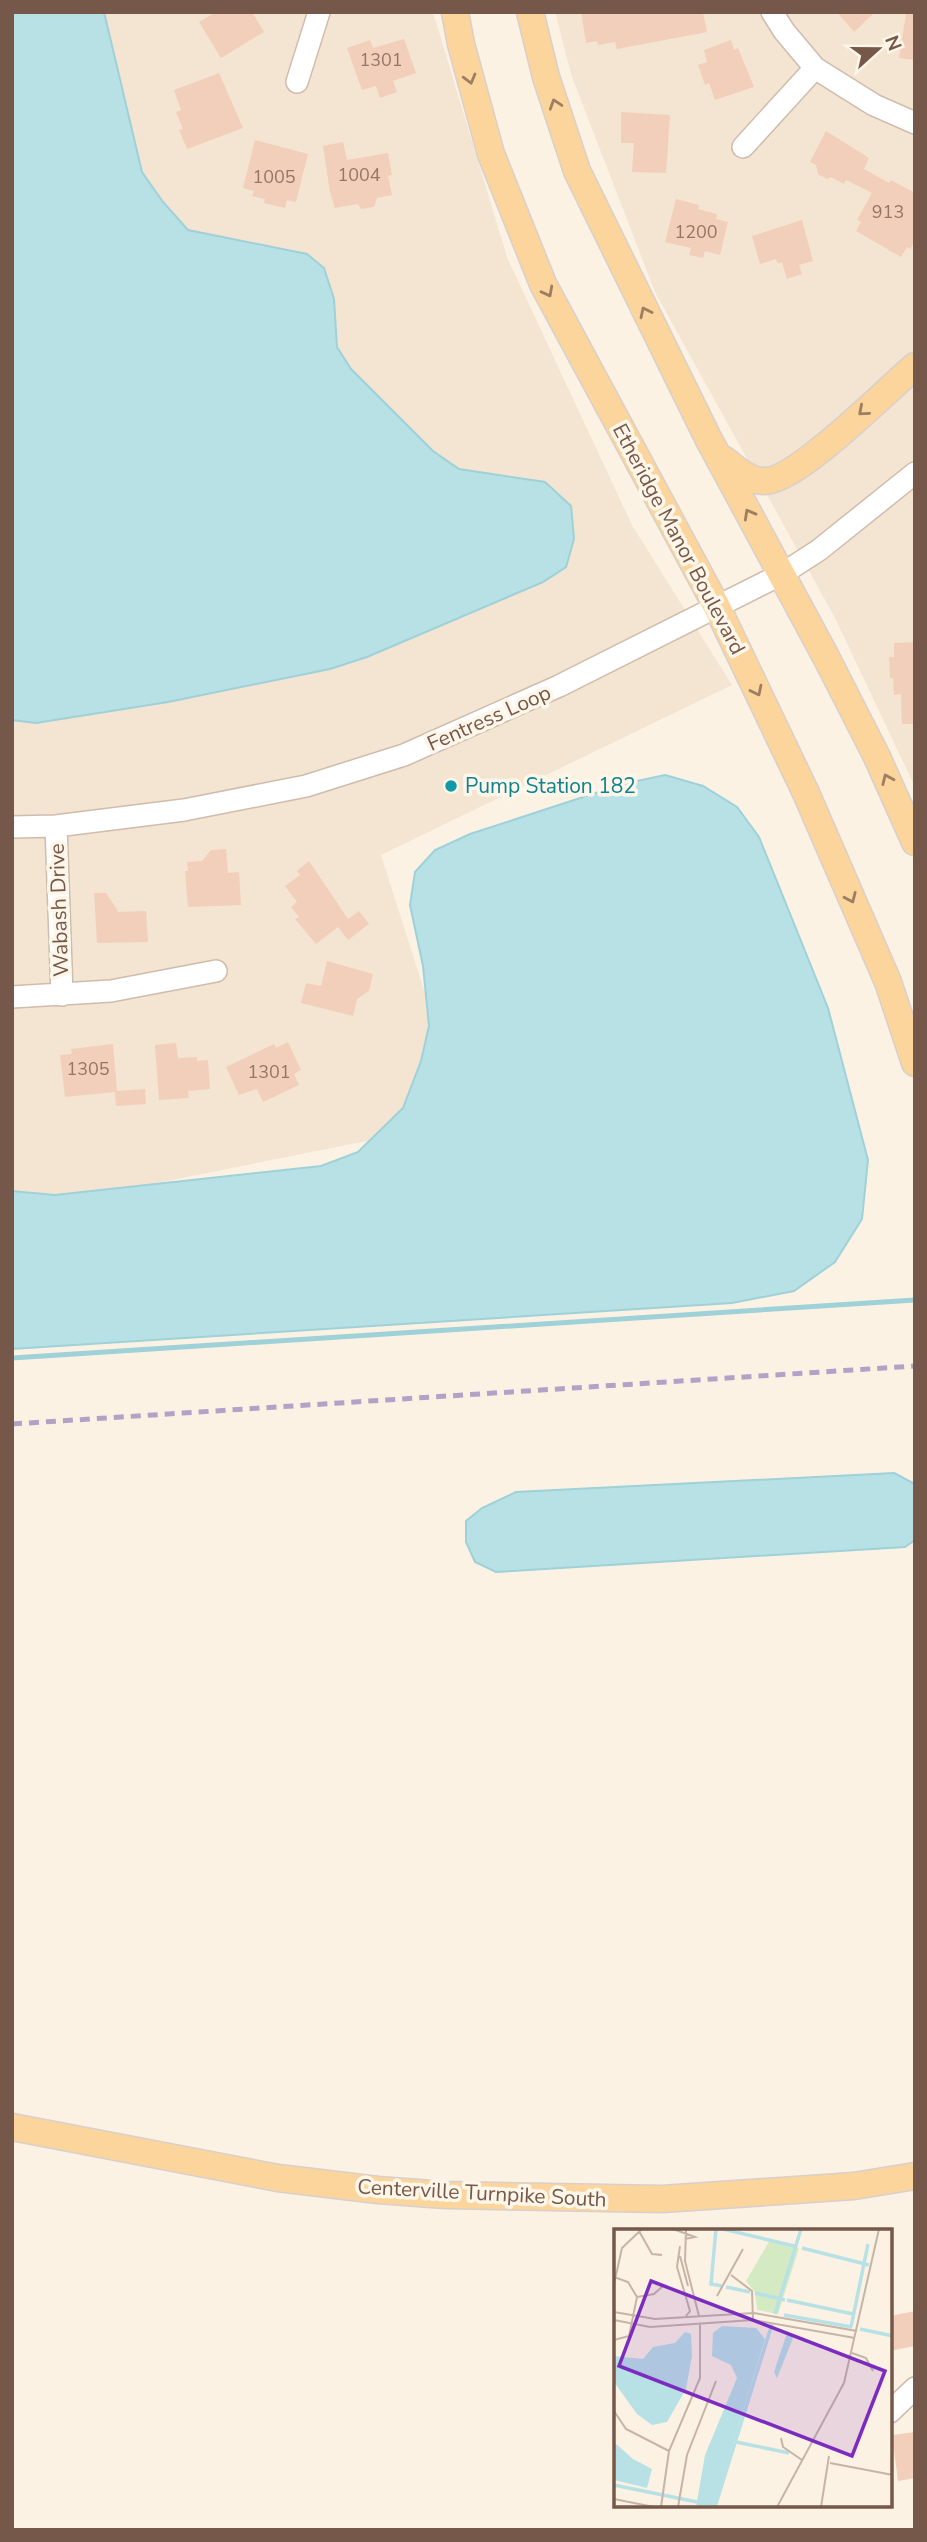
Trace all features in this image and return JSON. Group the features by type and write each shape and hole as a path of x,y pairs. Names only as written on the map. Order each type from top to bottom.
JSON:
{"main road":[{"name":"Etheridge Manor Boulevard","path":"455,12 491,155 543,284 717,607 806,793 888,982 915,1063"},
{"path":"530,12 546,77 577,171 717,454 877,757 915,842"},
{"path":"717,454 751,479 766,481 781,478 811,457 915,366"},
{"name":"Centerville Turnpike South","path":"12,2127 278,2178 445,2195 662,2199 854,2186 915,2176"}],"street":[{"path":"297,82 319,12"},
{"path":"772,12 815,68 874,105 915,123"},
{"path":"743,147 815,68"},
{"name":"Fentress Loop","path":"12,827 56,826 184,810 306,786 404,755 559,687 782,574 818,550 914,473"},
{"name":"Wabash Drive","path":"56,826 62,995"},
{"path":"12,998 111,991 216,971"},
{"path":"892,2410 915,2388"}],"shaded area":[{"path":"12,12 433,12 507,257 632,525 732,685 381,855 437,1031 417,1131 42,1206 12,1202"},
{"path":"555,12 915,12 915,787 835,618 655,292 572,77"}],"water":[{"path":"12,12 104,12 142,172 163,202 188,230 307,254 324,268 334,299 337,347 351,369 433,451 459,469 545,482 571,506 574,539 566,567 543,582 367,657 330,669 168,702 36,723 12,720"},
{"path":"665,775 703,786 737,807 759,837 828,1008 868,1160 862,1219 835,1262 794,1291 732,1303 12,1349 12,1191 55,1195 321,1166 358,1152 403,1108 421,1061 429,1026 423,966 410,905 415,872 435,850 470,834 623,784"},
{"path":"894,1473 915,1484 915,1540 905,1547 496,1572 475,1562 466,1542 466,1521 482,1508 516,1492"}],"building":[{"path":"216,12 252,12 264,32 221,58 199,22"},
{"path":"581,12 703,12 707,32 617,49 615,42 598,45 597,41 586,43"},
{"path":"837,12 875,12 854,32"},
{"path":"906,14 915,14 915,60 899,58"},
{"path":"404,39 416,73 393,81 397,92 380,98 376,86 362,90 347,48 370,40 373,48"},
{"path":"731,40 734,50 738,48 754,87 715,100 709,83 705,85 698,65 707,62 704,50"},
{"path":"219,73 243,128 187,149 179,130 183,129 176,112 181,110 174,90"},
{"path":"621,112 670,115 666,173 632,172 634,143 621,143"},
{"path":"826,131 869,158 864,169 915,193 915,241 901,257 856,231 861,222 857,220 872,193 846,180 844,184 831,177 827,179 818,174 816,165 810,162"},
{"path":"255,140 308,154 296,202 287,200 285,208 264,203 265,199 252,196 254,191 243,188"},
{"path":"343,142 347,160 388,153 392,175 388,176 392,195 377,198 374,207 361,209 358,204 335,208 323,146"},
{"path":"676,199 699,205 698,209 717,214 716,219 728,222 720,255 705,251 703,258 689,255 691,248 665,242"},
{"path":"802,220 813,261 799,265 802,274 787,279 782,262 778,264 776,259 760,264 752,236"},
{"path":"915,642 915,724 902,724 901,694 894,695 889,657 894,657 894,643"},
{"path":"226,849 228,873 239,872 241,905 188,907 185,871 188,871 187,862 202,861 211,850"},
{"path":"309,861 348,919 359,911 369,924 348,940 338,927 316,944 295,919 299,917 291,907 297,902 285,886 300,875 297,871"},
{"path":"94,893 106,893 118,911 116,912 146,911 148,942 97,943"},
{"path":"327,961 373,974 369,991 357,999 353,1016 301,1003 306,983 321,986"},
{"path":"288,1042 301,1070 294,1074 299,1085 263,1102 257,1089 239,1095 226,1067 274,1044 276,1048"},
{"path":"176,1043 178,1058 197,1057 197,1061 208,1060 210,1089 188,1091 189,1098 159,1100 155,1045"},
{"path":"113,1044 117,1091 145,1089 146,1104 116,1106 115,1092 65,1097 60,1055 72,1054 71,1049"},
{"path":"915,2311 915,2346 892,2351 892,2316"},
{"path":"915,2432 915,2478 898,2481 892,2435"}],"waterway":[{"path":"12,1358 915,1300"}],"railway":[{"path":"12,1424 915,1366"}],"place":[{"name":"Pump Station 182","path":"451,786"}]}
